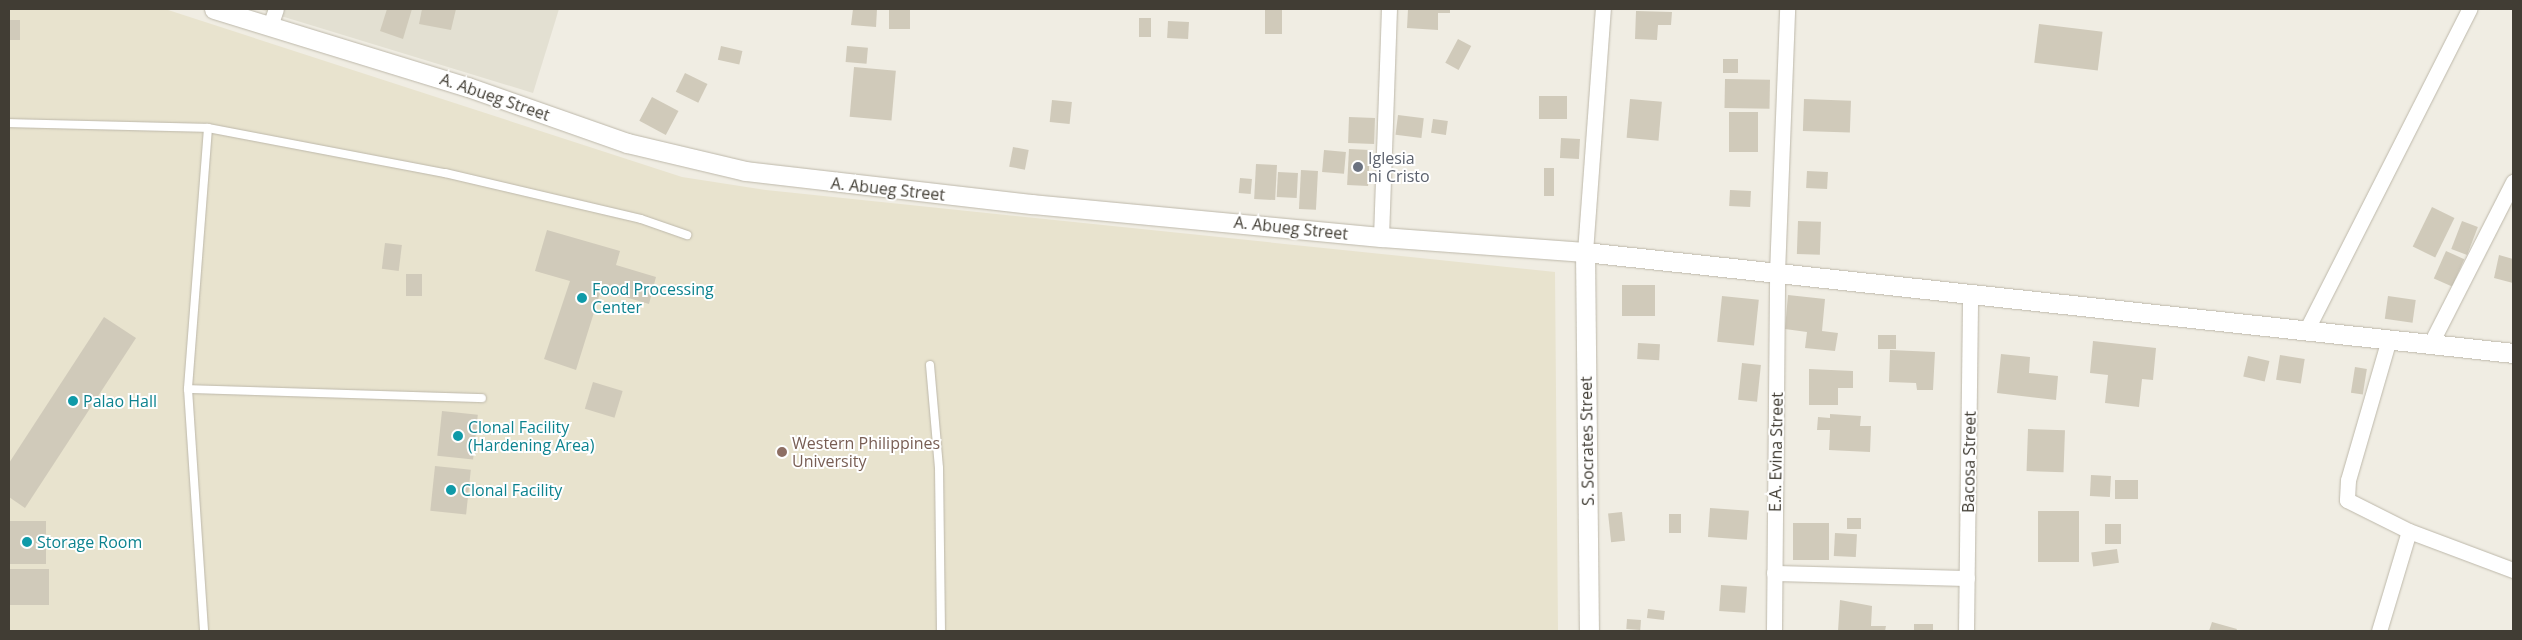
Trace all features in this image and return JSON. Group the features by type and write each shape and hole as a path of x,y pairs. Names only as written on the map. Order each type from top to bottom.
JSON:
{"street":[{"name":"A. Abueg Street","path":"214,9 273,17 627,143 722,168 1013,202 1381,237 1585,252 2431,342 2513,353"},
{"path":"1381,237 1389,9"},
{"path":"1585,252 1603,9"},
{"name":"E.A. Evina Street","path":"1774,631 1777,273 1787,9"},
{"path":"2307,329 2469,9"},
{"path":"2431,342 2513,182"},
{"name":"S. Socrates Street","path":"1585,252 1589,631"},
{"name":"Bacosa Street","path":"1966,631 1970,293"},
{"path":"2389,339 2346,492 2352,505 2409,530 2513,570"},
{"path":"2379,631 2409,530"},
{"path":"1774,573 1967,578"}],"lane":[{"path":"9,123 208,128 445,172 641,219 687,235"},
{"path":"204,631 188,388 208,128"},
{"path":"930,365 939,468 940,631"},
{"path":"188,388 482,398"}],"shaded area":[{"name":"Western Philippines University","path":"9,9 165,9 682,177 766,190 1555,272 1558,631 9,631"},
{"path":"258,9 559,9 533,93"}],"building":[{"path":"387,9 412,9 403,39 380,31"},
{"path":"422,9 456,9 451,30 419,24"},
{"path":"853,9 877,9 876,27 851,25"},
{"path":"889,9 910,9 910,29 889,29"},
{"path":"1265,9 1282,9 1282,34 1265,34"},
{"path":"1408,9 1450,9 1450,13 1438,13 1438,30 1407,28"},
{"path":"1636,11 1672,12 1671,25 1658,25 1657,40 1635,39"},
{"path":"1139,18 1151,18 1151,37 1139,37"},
{"path":"9,20 20,20 20,40 9,40"},
{"path":"1168,21 1189,22 1188,39 1167,38"},
{"path":"2039,24 2103,32 2098,71 2034,63"},
{"path":"1458,39 1471,46 1459,70 1445,63"},
{"path":"721,46 742,51 739,65 718,60"},
{"path":"847,46 868,48 867,64 846,62"},
{"path":"1723,59 1738,59 1738,73 1723,73"},
{"path":"854,67 896,71 891,120 850,117"},
{"path":"685,73 707,84 698,103 676,92"},
{"path":"1725,79 1770,80 1769,109 1724,108"},
{"path":"1539,96 1567,96 1567,119 1539,119"},
{"path":"652,97 678,111 666,135 639,121"},
{"path":"1630,99 1662,102 1658,141 1627,138"},
{"path":"1804,99 1851,101 1850,133 1803,131"},
{"path":"1052,100 1072,102 1070,124 1050,122"},
{"path":"1729,112 1758,112 1758,152 1729,152"},
{"path":"1398,115 1424,118 1421,138 1396,135"},
{"path":"1349,117 1375,118 1374,144 1348,143"},
{"path":"1433,119 1448,121 1446,135 1431,133"},
{"path":"1561,138 1580,139 1579,159 1560,158"},
{"path":"1013,147 1029,150 1025,170 1009,167"},
{"name":"Iglesia ni Cristo","path":"1349,149 1370,150 1368,186 1347,185"},
{"path":"1324,150 1346,152 1344,174 1322,172"},
{"path":"1256,164 1277,165 1275,200 1254,199"},
{"path":"1544,168 1554,168 1554,196 1544,196"},
{"path":"1301,170 1318,171 1316,210 1299,209"},
{"path":"1807,171 1828,172 1827,189 1806,188"},
{"path":"1278,172 1298,173 1297,198 1277,197"},
{"path":"1240,178 1252,179 1251,194 1239,193"},
{"path":"1730,190 1751,191 1750,207 1729,206"},
{"path":"2432,207 2454,218 2435,258 2413,247"},
{"path":"1798,221 1821,222 1820,255 1797,254"},
{"path":"2462,221 2478,227 2467,255 2451,249"},
{"name":"Food Processing Center","path":"547,230 620,251 616,265 656,277 649,304 601,290 576,370 544,359 570,281 535,271"},
{"path":"385,243 402,245 399,271 382,269"},
{"path":"2446,251 2464,259 2452,287 2434,278"},
{"path":"2499,255 2513,259 2513,283 2494,278"},
{"path":"406,274 422,274 422,296 406,296"},
{"path":"1622,285 1655,285 1655,316 1622,316"},
{"path":"1788,295 1825,299 1822,331 1838,333 1835,351 1805,348 1807,332 1785,329"},
{"path":"1722,296 1759,300 1754,346 1717,342"},
{"path":"2388,296 2416,300 2413,323 2385,319"},
{"name":"Palao Hall","path":"104,317 136,338 25,508 9,497 9,463"},
{"path":"1878,335 1896,335 1896,349 1878,349"},
{"path":"2093,341 2156,348 2153,380 2142,379 2139,407 2105,403 2108,375 2090,373"},
{"path":"1638,343 1660,344 1659,360 1637,359"},
{"path":"1890,350 1935,352 1933,390 1917,390 1916,383 1889,382"},
{"path":"2001,354 2030,357 2029,373 2058,376 2056,400 1997,393"},
{"path":"2280,355 2305,359 2301,384 2276,380"},
{"path":"2248,356 2269,361 2265,381 2243,376"},
{"path":"1742,363 1761,365 1757,402 1738,400"},
{"path":"2355,367 2367,369 2363,395 2351,393"},
{"path":"1809,369 1853,371 1853,388 1838,388 1838,405 1809,405"},
{"path":"593,382 623,391 614,418 585,409"},
{"name":"Clonal Facility (Hardening Area)","path":"442,411 478,415 473,460 437,456"},
{"path":"1830,414 1861,416 1860,426 1871,426 1870,452 1829,450 1830,430 1817,430 1818,417 1830,418"},
{"path":"2028,429 2065,430 2064,472 2027,471"},
{"name":"Clonal Facility","path":"435,466 471,470 466,515 430,511"},
{"path":"2091,475 2111,476 2110,497 2090,496"},
{"path":"2115,480 2138,480 2138,499 2115,499"},
{"path":"1710,508 1749,511 1747,540 1708,537"},
{"path":"2038,511 2079,511 2079,562 2038,562"},
{"path":"1622,512 1625,541 1611,542 1608,513"},
{"path":"1669,514 1681,514 1681,533 1669,533"},
{"path":"1847,518 1861,518 1861,529 1847,529"},
{"name":"Storage Room","path":"9,521 46,521 46,564 9,564"},
{"path":"1793,523 1829,523 1829,560 1793,560"},
{"path":"2105,524 2121,524 2121,544 2105,544"},
{"path":"1835,533 1857,534 1856,557 1834,556"},
{"path":"2117,549 2119,563 2093,566 2091,553"},
{"path":"9,569 49,569 49,605 9,605"},
{"path":"1721,585 1747,587 1745,613 1719,611"},
{"path":"1840,600 1872,606 1871,626 1886,626 1885,631 1838,631"},
{"path":"1648,609 1665,611 1664,620 1647,618"},
{"path":"1627,619 1641,620 1640,630 1626,629"},
{"path":"2212,622 2237,629 2236,631 2209,631"},
{"path":"1914,624 1933,624 1933,631 1914,631"}],"place":[{"name":"Iglesia ni Cristo","path":"1358,167"},
{"name":"Food Processing Center","path":"582,298"},
{"name":"Palao Hall","path":"73,401"},
{"name":"Clonal Facility (Hardening Area)","path":"458,436"},
{"name":"Western Philippines University","path":"782,452"},
{"name":"Clonal Facility","path":"451,490"},
{"name":"Storage Room","path":"27,542"}]}
